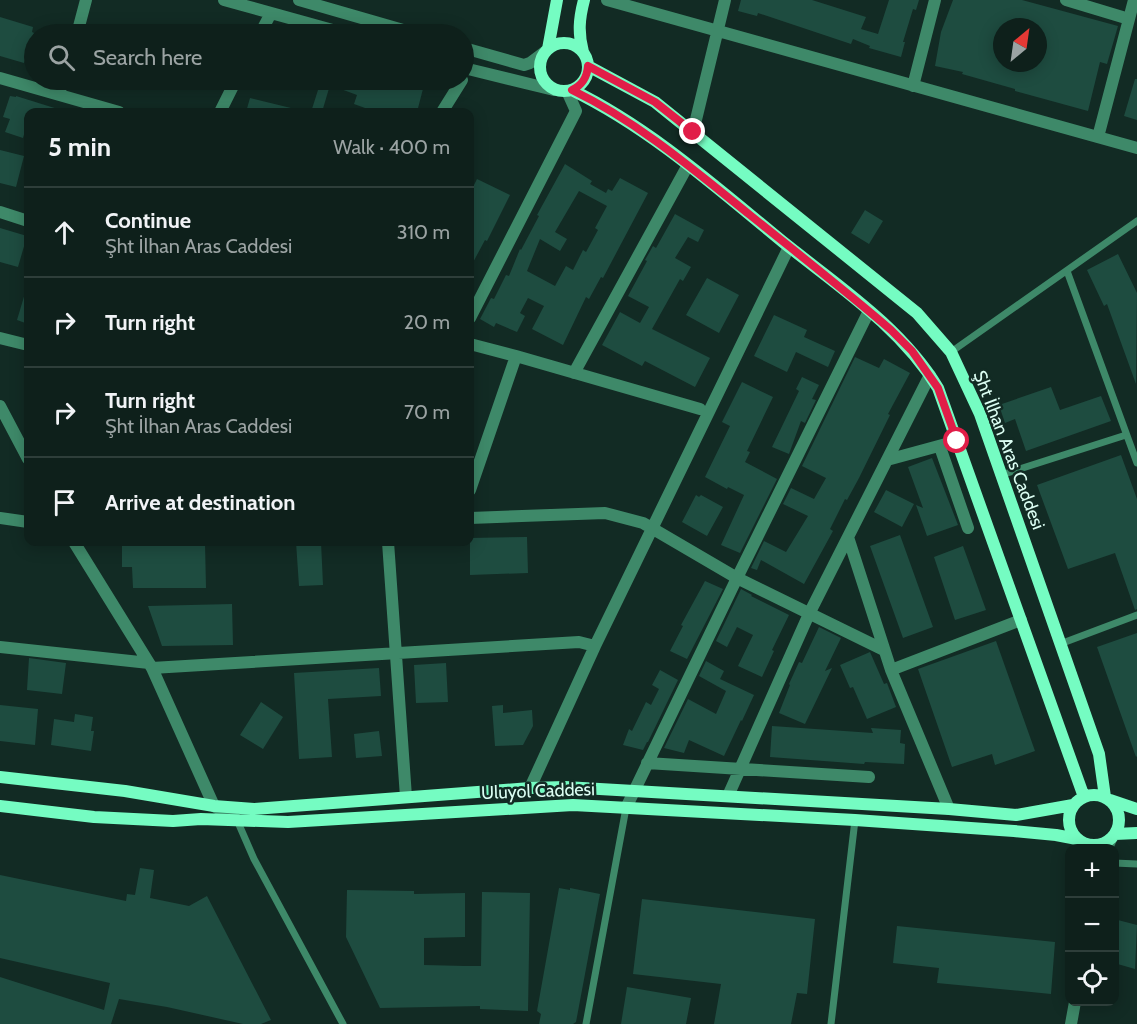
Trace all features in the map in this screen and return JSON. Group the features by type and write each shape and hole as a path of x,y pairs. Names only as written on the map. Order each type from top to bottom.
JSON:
{"main road":[{"path":"547,50 557,0"},
{"path":"565,90 582,83 586,78 588,66 579,36 579,21 584,0"},
{"path":"583,52 564,43 547,50 542,57 540,69 544,82 602,105 641,130 688,165 869,311 912,351 930,375 938,388 1084,797"},
{"name":"Şht İlhan Aras Caddesi","path":"588,66 655,102 917,313 951,352 980,414 1099,754 1107,799"},
{"name":"Uluyol Caddesi","path":"0,777 125,791 214,806 254,809 530,788 728,796 1016,815 1073,805"},
{"path":"1137,809 1098,795 1084,797 1073,805 1068,817 1069,825 1080,843 1096,845 1137,832"},
{"path":"1107,799 1117,809 1119,817 1119,825 1111,841"},
{"name":"Uluyol Caddesi","path":"0,806 94,817 172,821 201,819 288,822 573,805 1014,831 1080,843"}],"street":[{"path":"79,24 86,0"},
{"path":"224,0 310,24"},
{"path":"299,0 382,24"},
{"path":"607,0 1137,148"},
{"path":"693,132 725,0"},
{"path":"913,86 935,0"},
{"path":"1066,0 1129,19"},
{"path":"1098,137 1134,0"},
{"path":"265,24 271,13"},
{"path":"474,51 524,64 530,63 547,50"},
{"path":"474,75 565,90 576,111 474,310"},
{"path":"0,78 24,85"},
{"path":"44,90 106,108"},
{"path":"59,94 60,90"},
{"path":"222,108 232,90"},
{"path":"444,108 454,90"},
{"path":"574,373 688,165"},
{"path":"0,212 24,220"},
{"path":"530,788 651,529 789,247"},
{"path":"626,808 869,311"},
{"path":"0,338 24,344"},
{"path":"474,345 700,409"},
{"path":"474,478 516,356"},
{"path":"728,796 809,614 930,375"},
{"path":"0,406 24,451"},
{"path":"887,460 957,441"},
{"path":"940,447 968,528"},
{"path":"474,518 605,513 643,523 737,578 884,650"},
{"path":"0,518 24,521"},
{"path":"848,537 891,670 949,809"},
{"path":"76,546 150,666 214,806 237,820"},
{"path":"388,546 406,797"},
{"path":"891,670 1021,620"},
{"path":"0,647 150,666 579,642 595,646"},
{"path":"647,763 869,777"},
{"path":"1071,1024 1074,1006"}],"lane":[{"path":"951,352 1137,221"},
{"path":"1067,271 1137,463"},
{"path":"1001,475 1126,435"},
{"path":"1060,644 1137,615"},
{"path":"586,1024 626,808"},
{"path":"237,820 254,859 343,1024"},
{"path":"831,1024 855,820"},
{"path":"1119,863 1137,864"}],"building":[{"path":"741,0 812,0 866,17 861,29 878,34 889,0 919,0 916,10 913,9 901,57 869,48 870,46 853,39 851,44 758,13 757,16 738,11"},
{"path":"953,0 1022,0 1118,26 1107,64 1100,62 1088,111 1015,91 1015,89 962,74 963,72 935,66 941,32"},
{"path":"0,17 24,24 24,63 0,56"},
{"path":"1135,79 1137,79 1137,120 1124,116"},
{"path":"318,90 329,90 323,108 312,108"},
{"path":"344,90 423,90 418,108 365,108 354,104 357,95"},
{"path":"10,96 55,108 24,108 23,138 5,132 10,119 3,117"},
{"path":"250,98 291,108 247,108"},
{"path":"0,150 24,156 16,187 0,183"},
{"path":"565,164 592,181 590,184 606,193 608,189 612,191 620,178 648,193 603,278 601,277 589,299 586,297 563,345 532,329 544,306 528,298 520,313 525,316 517,332 496,323 494,327 480,319 491,298 494,299 506,275 509,276 520,249 539,216 537,215","holes":["579,191 607,206 586,252 583,250 573,270 566,266 555,286 527,271 540,239 560,251 567,239 555,232"]},
{"path":"477,179 510,195 487,241 485,240 474,261 474,185"},
{"path":"865,210 883,221 869,244 851,233"},
{"path":"675,214 704,230 698,242 688,237 675,258 691,267 683,281 680,279 652,329 710,358 695,387 645,361 642,366 602,345 620,312 640,323 649,307 628,296 653,246 656,248"},
{"path":"0,228 24,235 24,246 18,267 0,262"},
{"path":"1118,254 1137,293 1136,384 1107,304 1104,306 1087,270"},
{"path":"707,278 739,295 719,333 686,315"},
{"path":"24,297 24,323 17,320"},
{"path":"774,315 807,330 804,337 835,351 828,367 796,352 787,372 754,356"},
{"path":"855,357 879,368 884,359 910,373 888,414 890,415 859,478 830,529 833,531 804,584 761,560 757,570 751,568 764,541 786,552 808,516 783,504 791,488 814,499 826,478 802,466"},
{"path":"802,377 819,385 812,399 816,400 805,423 801,421 789,454 772,447 799,391 796,389"},
{"path":"742,382 773,397 747,451 750,452 745,462 777,479 740,553 721,545 744,495 705,477 730,426 722,422"},
{"path":"1051,387 1060,410 1101,396 1111,421 1026,451 1015,419 1005,423 999,405"},
{"path":"1121,455 1137,499 1137,609 1135,610 1115,553 1068,569 1037,485"},
{"path":"932,458 958,525 927,536 916,505 923,508 908,467"},
{"path":"886,490 914,504 902,527 874,512"},
{"path":"696,495 699,497 701,495 723,507 707,536 682,522"},
{"path":"900,535 933,627 903,638 870,546"},
{"path":"527,537 528,573 470,575 470,546 474,546 474,538"},
{"path":"122,546 205,546 206,588 133,588 132,567 122,567"},
{"path":"296,546 321,546 323,585 299,586"},
{"path":"963,546 986,610 955,620 934,557"},
{"path":"705,581 723,589 687,659 670,651"},
{"path":"741,589 789,615 762,677 738,666 753,635 737,627 727,647 716,641"},
{"path":"232,604 233,645 162,646 148,606"},
{"path":"819,627 841,638 825,671 832,668 805,724 779,713 799,662 802,663"},
{"path":"1137,633 1137,756 1136,757 1097,647"},
{"path":"996,641 1035,751 995,765 992,754 952,767 918,669"},
{"path":"870,652 884,684 887,683 896,707 867,719 840,665"},
{"path":"29,658 66,663 62,694 27,690"},
{"path":"706,661 724,671 720,679 754,695 724,756 689,740 684,753 664,748 688,699 716,714 726,691 699,676"},
{"path":"446,663 448,702 416,703 414,665"},
{"path":"379,668 381,696 328,699 332,757 299,759 294,673"},
{"path":"660,670 678,680 648,742 643,750 623,745 629,729 632,731 646,702 651,705 659,689 652,685"},
{"path":"261,702 283,717 263,749 240,735"},
{"path":"0,705 38,709 35,745 0,741"},
{"path":"503,705 503,713 532,710 533,726 523,745 495,746 492,706"},
{"path":"75,714 93,717 91,731 94,731 91,751 51,745 54,719 74,722"},
{"path":"772,726 873,733 871,728 901,730 900,743 905,744 904,764 865,762 864,764 770,757"},
{"path":"379,731 382,756 356,758 354,734"},
{"path":"140,868 154,870 150,898 189,906 207,896 271,1020 261,1024 243,1024 119,999 111,1024 0,1024 0,977 104,1010 110,983 0,958 0,875 126,901 127,894 135,895"},
{"path":"559,888 600,894 576,1022 573,1024 539,1024 541,1014 537,1011"},
{"path":"347,890 414,891 414,894 465,893 465,937 424,938 424,965 465,966 481,966 482,892 530,893 528,1011 480,1009 480,1006 380,1008 346,937"},
{"path":"642,899 815,919 807,994 797,993 791,1024 714,1024 721,984 633,974"},
{"path":"1119,920 1137,925 1135,969 1119,964"},
{"path":"897,926 1055,942 1051,994 937,983 939,968 893,963"},
{"path":"627,987 691,998 686,1024 621,1024"}],"route":[{"path":"693,132 655,102 588,66 586,78 572,90 602,105 641,130 688,165 891,330 912,351 938,388 957,441"}]}
